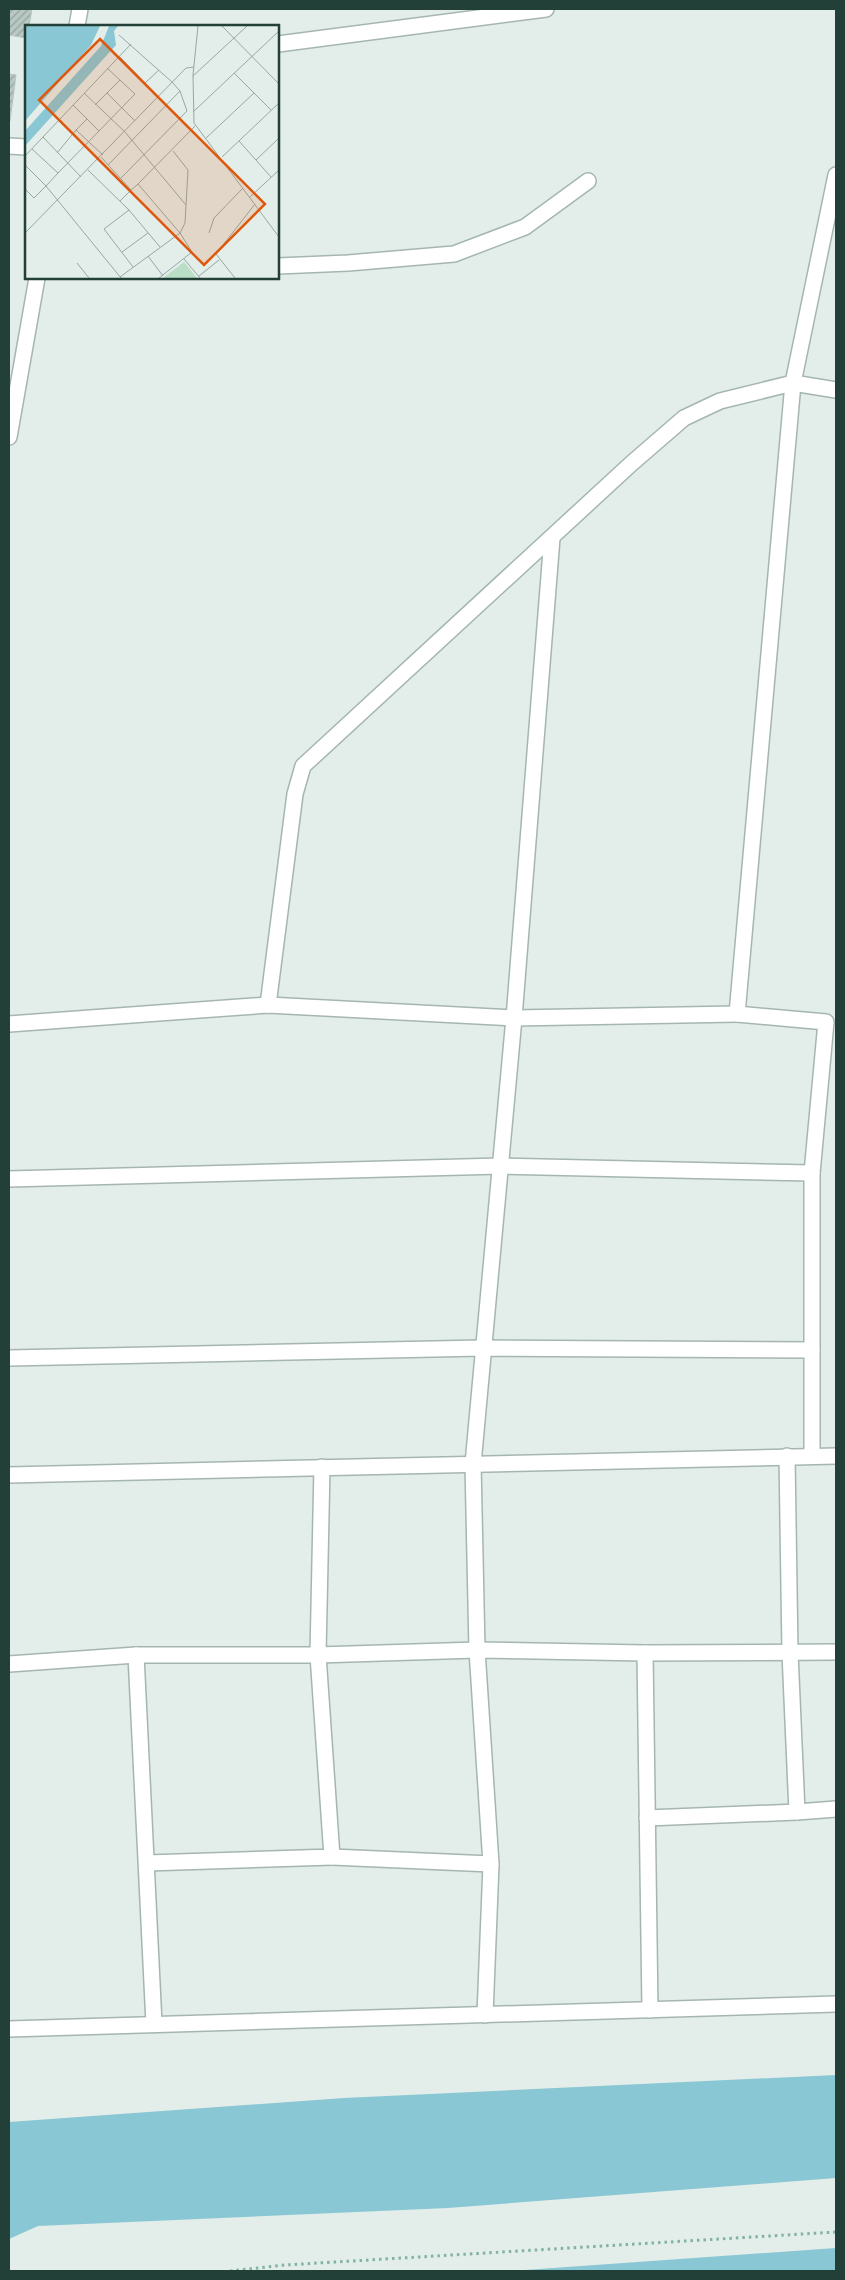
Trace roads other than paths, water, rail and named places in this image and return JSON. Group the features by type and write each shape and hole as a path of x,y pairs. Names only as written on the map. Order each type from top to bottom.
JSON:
{"street":[{"path":"77,25 80,9"},
{"path":"279,44 546,9"},
{"path":"9,146 25,146"},
{"path":"736,1014 793,383 836,175"},
{"path":"279,266 348,263 454,254 525,227 588,181"},
{"path":"9,437 37,279"},
{"path":"268,1005 294,794 303,766 684,418 720,401 793,383 836,390"},
{"path":"485,2015 491,1864 477,1650 473,1464 482,1348 514,1018 552,538"},
{"path":"9,1024 268,1005 514,1018 736,1014 831,1022 812,1173 812,1456"},
{"path":"9,1179 500,1166 812,1173"},
{"path":"9,1358 482,1348 812,1350"},
{"path":"786,1456 790,1653 797,1812"},
{"path":"9,1475 836,1456"},
{"path":"322,1467 318,1654 332,1857"},
{"path":"9,1664 136,1655 318,1654 477,1650 645,1653 836,1652"},
{"path":"645,1653 650,2010"},
{"path":"136,1655 154,2024"},
{"path":"647,1818 836,1809"},
{"path":"147,1863 332,1857 491,1864"},
{"path":"9,2029 836,2004"}],"water":[{"path":"836,2075 836,2178 448,2208 38,2226 9,2239 9,2122 344,2098"},
{"path":"836,2248 836,2271 511,2271"}]}
